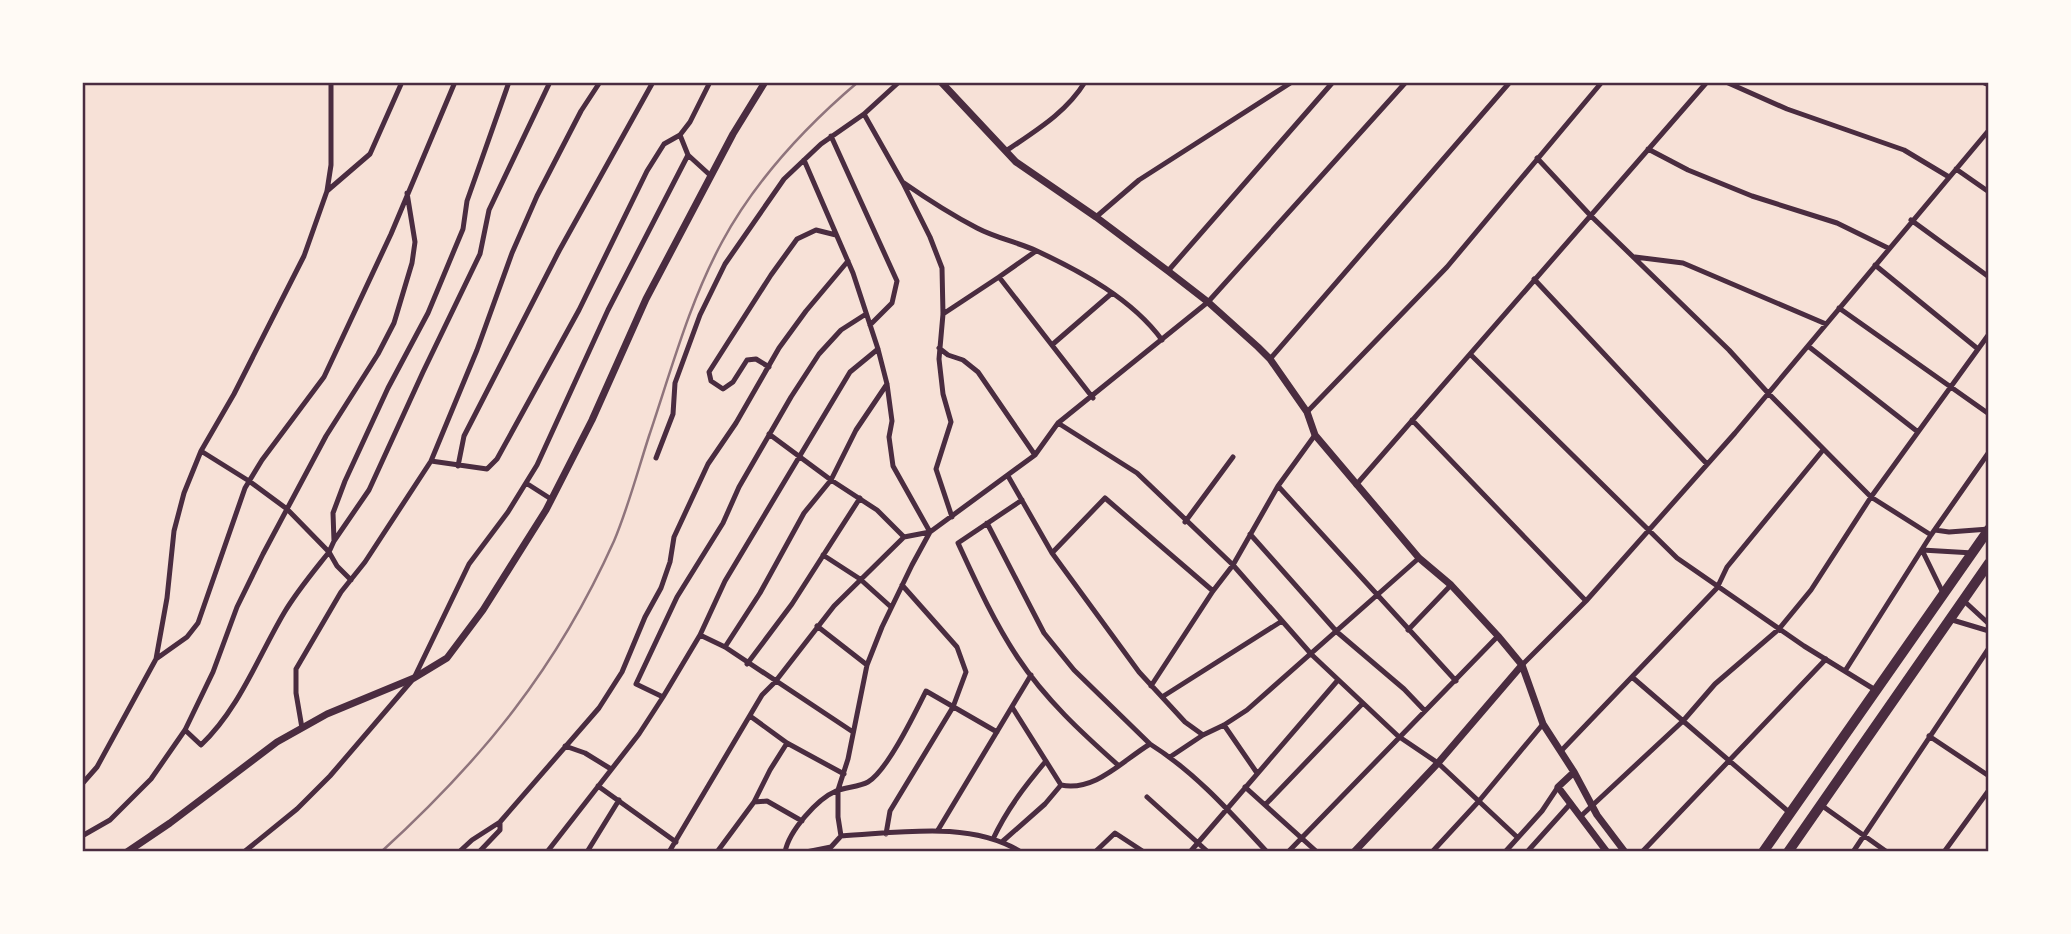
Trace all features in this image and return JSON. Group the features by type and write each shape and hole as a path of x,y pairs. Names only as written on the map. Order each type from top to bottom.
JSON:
{"highway":[{"path":"1763,852 1989,529"},
{"path":"1788,852 1989,564"}],"street":[{"path":"82,784 97,767 156,659 167,598 174,531 184,493 201,451 234,394 304,256 327,191 331,154 331,82"},
{"path":"327,191 370,155 402,82"},
{"path":"156,659 187,638 198,623 250,481 262,460 324,377 455,82"},
{"path":"334,541 333,513 345,481 388,388 428,313 463,229 467,201 509,82"},
{"path":"185,730 201,745 212,734 232,707 275,634 284,613 329,552 369,490 480,254 489,210 550,82"},
{"path":"303,728 296,693 296,669 341,592 365,562 431,461 532,208 581,111 600,82"},
{"path":"458,466 464,436 559,251 653,82"},
{"path":"431,461 487,469 497,459 579,310 647,171 664,144 680,135 690,122 710,82"},
{"path":"127,852 277,743 327,714 414,678 447,658 483,610 551,499 592,420 646,299 733,134 765,82"},
{"path":"656,458 673,414 676,383 700,315 725,264 784,179 831,136 864,114 899,82"},
{"path":"941,82 1016,162 1096,217 1208,302 1269,359 1307,412 1315,435 1356,485 1419,558 1451,585 1522,666 1543,724 1574,772 1592,807 1625,852"},
{"path":"1006,151 1048,123 1075,99 1085,82"},
{"path":"1096,217 1139,180 1292,82"},
{"path":"1168,271 1333,82"},
{"path":"669,852 762,695 817,626 860,579 904,537 930,532 1035,455 1058,423 1093,398 1116,374 1208,302 1406,82"},
{"path":"1269,359 1510,82"},
{"path":"1307,412 1447,267 1602,82"},
{"path":"1356,485 1707,82"},
{"path":"1726,82 1787,109 1904,150 1949,177"},
{"path":"1982,82 1989,85"},
{"path":"864,114 903,183 942,268 943,314 939,348 943,394 951,422 936,469 952,517"},
{"path":"1354,852 1522,666 1586,601 1707,464 1989,130"},
{"path":"680,135 688,155 711,176"},
{"path":"831,136 897,281 891,303 870,325"},
{"path":"1648,149 1688,170 1752,196 1837,223 1888,248"},
{"path":"244,852 297,809 330,776 414,678 469,564 508,512 542,454 608,310 688,155"},
{"path":"1537,158 1590,215 1729,350 1871,497 1933,533 1989,529"},
{"path":"804,160 848,261 878,349 887,384 892,421 889,437 893,466 930,532"},
{"path":"1956,169 1989,192"},
{"path":"903,183 979,229 1036,251 1112,293 1150,323 1162,340"},
{"path":"82,836 110,820 151,779 185,730 213,672 237,607 287,509 326,436 378,354 394,323 412,263 415,242 407,193"},
{"path":"1911,220 1989,277"},
{"path":"769,367 756,359 747,360 733,382 723,389 711,381 709,372 797,239 816,230 836,234"},
{"path":"943,314 1036,251"},
{"path":"1633,257 1683,263 1826,324"},
{"path":"459,852 500,822 599,708 622,672 640,627 661,588 670,562 674,537 708,464 806,311 848,261"},
{"path":"1875,265 1978,349"},
{"path":"999,276 1093,398"},
{"path":"1534,279 1707,464"},
{"path":"1053,344 1112,293"},
{"path":"1839,308 1989,414"},
{"path":"663,697 636,684 677,597 723,523 739,487 769,434 820,354 841,330 866,314"},
{"path":"1581,816 1683,721 1715,684 1779,629 1811,590 1871,497 1989,334"},
{"path":"1808,346 1918,432"},
{"path":"939,348 948,355 963,359 978,372 1035,455"},
{"path":"547,852 639,734 700,635 725,581 850,372 878,349"},
{"path":"1470,354 1677,558 1717,588 1877,691"},
{"path":"725,647 760,593 804,513 831,480 856,430 887,384"},
{"path":"1412,420 1586,601"},
{"path":"1058,423 1138,474 1185,522 1233,565 1312,655 1338,680 1398,736 1437,763 1517,837"},
{"path":"769,434 877,510 904,537"},
{"path":"1151,686 1233,565 1278,486 1315,435"},
{"path":"1561,751 1717,588 1727,567 1823,450"},
{"path":"201,451 250,481 287,509 329,552 337,566 351,580"},
{"path":"1846,671 1933,533 1989,452"},
{"path":"1185,522 1233,457"},
{"path":"1008,476 1052,553 1139,672 1185,722 1203,734"},
{"path":"526,483 551,499"},
{"path":"1278,486 1457,681"},
{"path":"747,664 792,604 860,498"},
{"path":"1052,553 1105,498 1213,591"},
{"path":"1022,500 958,543 984,598 1018,659 1051,700 1118,765"},
{"path":"987,523 1044,633 1074,670 1150,744 1170,757 1227,809 1267,852"},
{"path":"841,836 838,790 844,774 867,666 891,607 930,532"},
{"path":"1250,534 1337,632 1404,689 1425,711"},
{"path":"1922,550 1973,553"},
{"path":"1922,550 1944,595"},
{"path":"823,555 860,579 891,607"},
{"path":"1170,757 1203,734 1224,725 1247,710 1419,558"},
{"path":"886,834 890,811 953,707 966,672 957,647 902,584"},
{"path":"1408,630 1451,585"},
{"path":"1963,600 1989,624"},
{"path":"1949,619 1989,631"},
{"path":"1161,697 1282,621"},
{"path":"817,626 867,666"},
{"path":"700,635 725,647 853,732"},
{"path":"1289,852 1398,736 1457,681 1498,636"},
{"path":"1853,852 1989,648"},
{"path":"1642,852 1826,659"},
{"path":"938,830 1031,675"},
{"path":"1632,677 1790,813"},
{"path":"1190,852 1338,680"},
{"path":"785,852 802,821 823,797 868,782 890,758 926,691 997,732"},
{"path":"1265,805 1363,703"},
{"path":"1012,707 1061,785 1074,788 1090,784 1150,744"},
{"path":"750,716 787,743 844,774"},
{"path":"1432,852 1543,724"},
{"path":"1224,725 1257,773"},
{"path":"1929,736 1989,776"},
{"path":"717,852 754,802 787,743"},
{"path":"565,746 585,753 611,769"},
{"path":"993,839 1003,817 1024,786 1046,761"},
{"path":"1505,852 1542,811 1558,787 1574,772"},
{"path":"1003,841 1045,804 1061,785"},
{"path":"598,786 676,842"},
{"path":"1245,786 1317,852"},
{"path":"1558,787 1607,852"},
{"path":"1944,852 1989,790"},
{"path":"1147,797 1208,852"},
{"path":"587,852 619,800"},
{"path":"754,802 767,801 802,821"},
{"path":"1527,852 1571,803"},
{"path":"1821,805 1887,852"},
{"path":"479,852 500,830 500,822"},
{"path":"806,852 830,849 841,836 938,830 1003,841 1021,852"},
{"path":"1095,852 1115,833 1144,852"}],"railway":[{"path":"381,852 485,746 542,671 568,630 614,541 681,337 722,242 735,219 782,156 819,117 858,82"}]}
